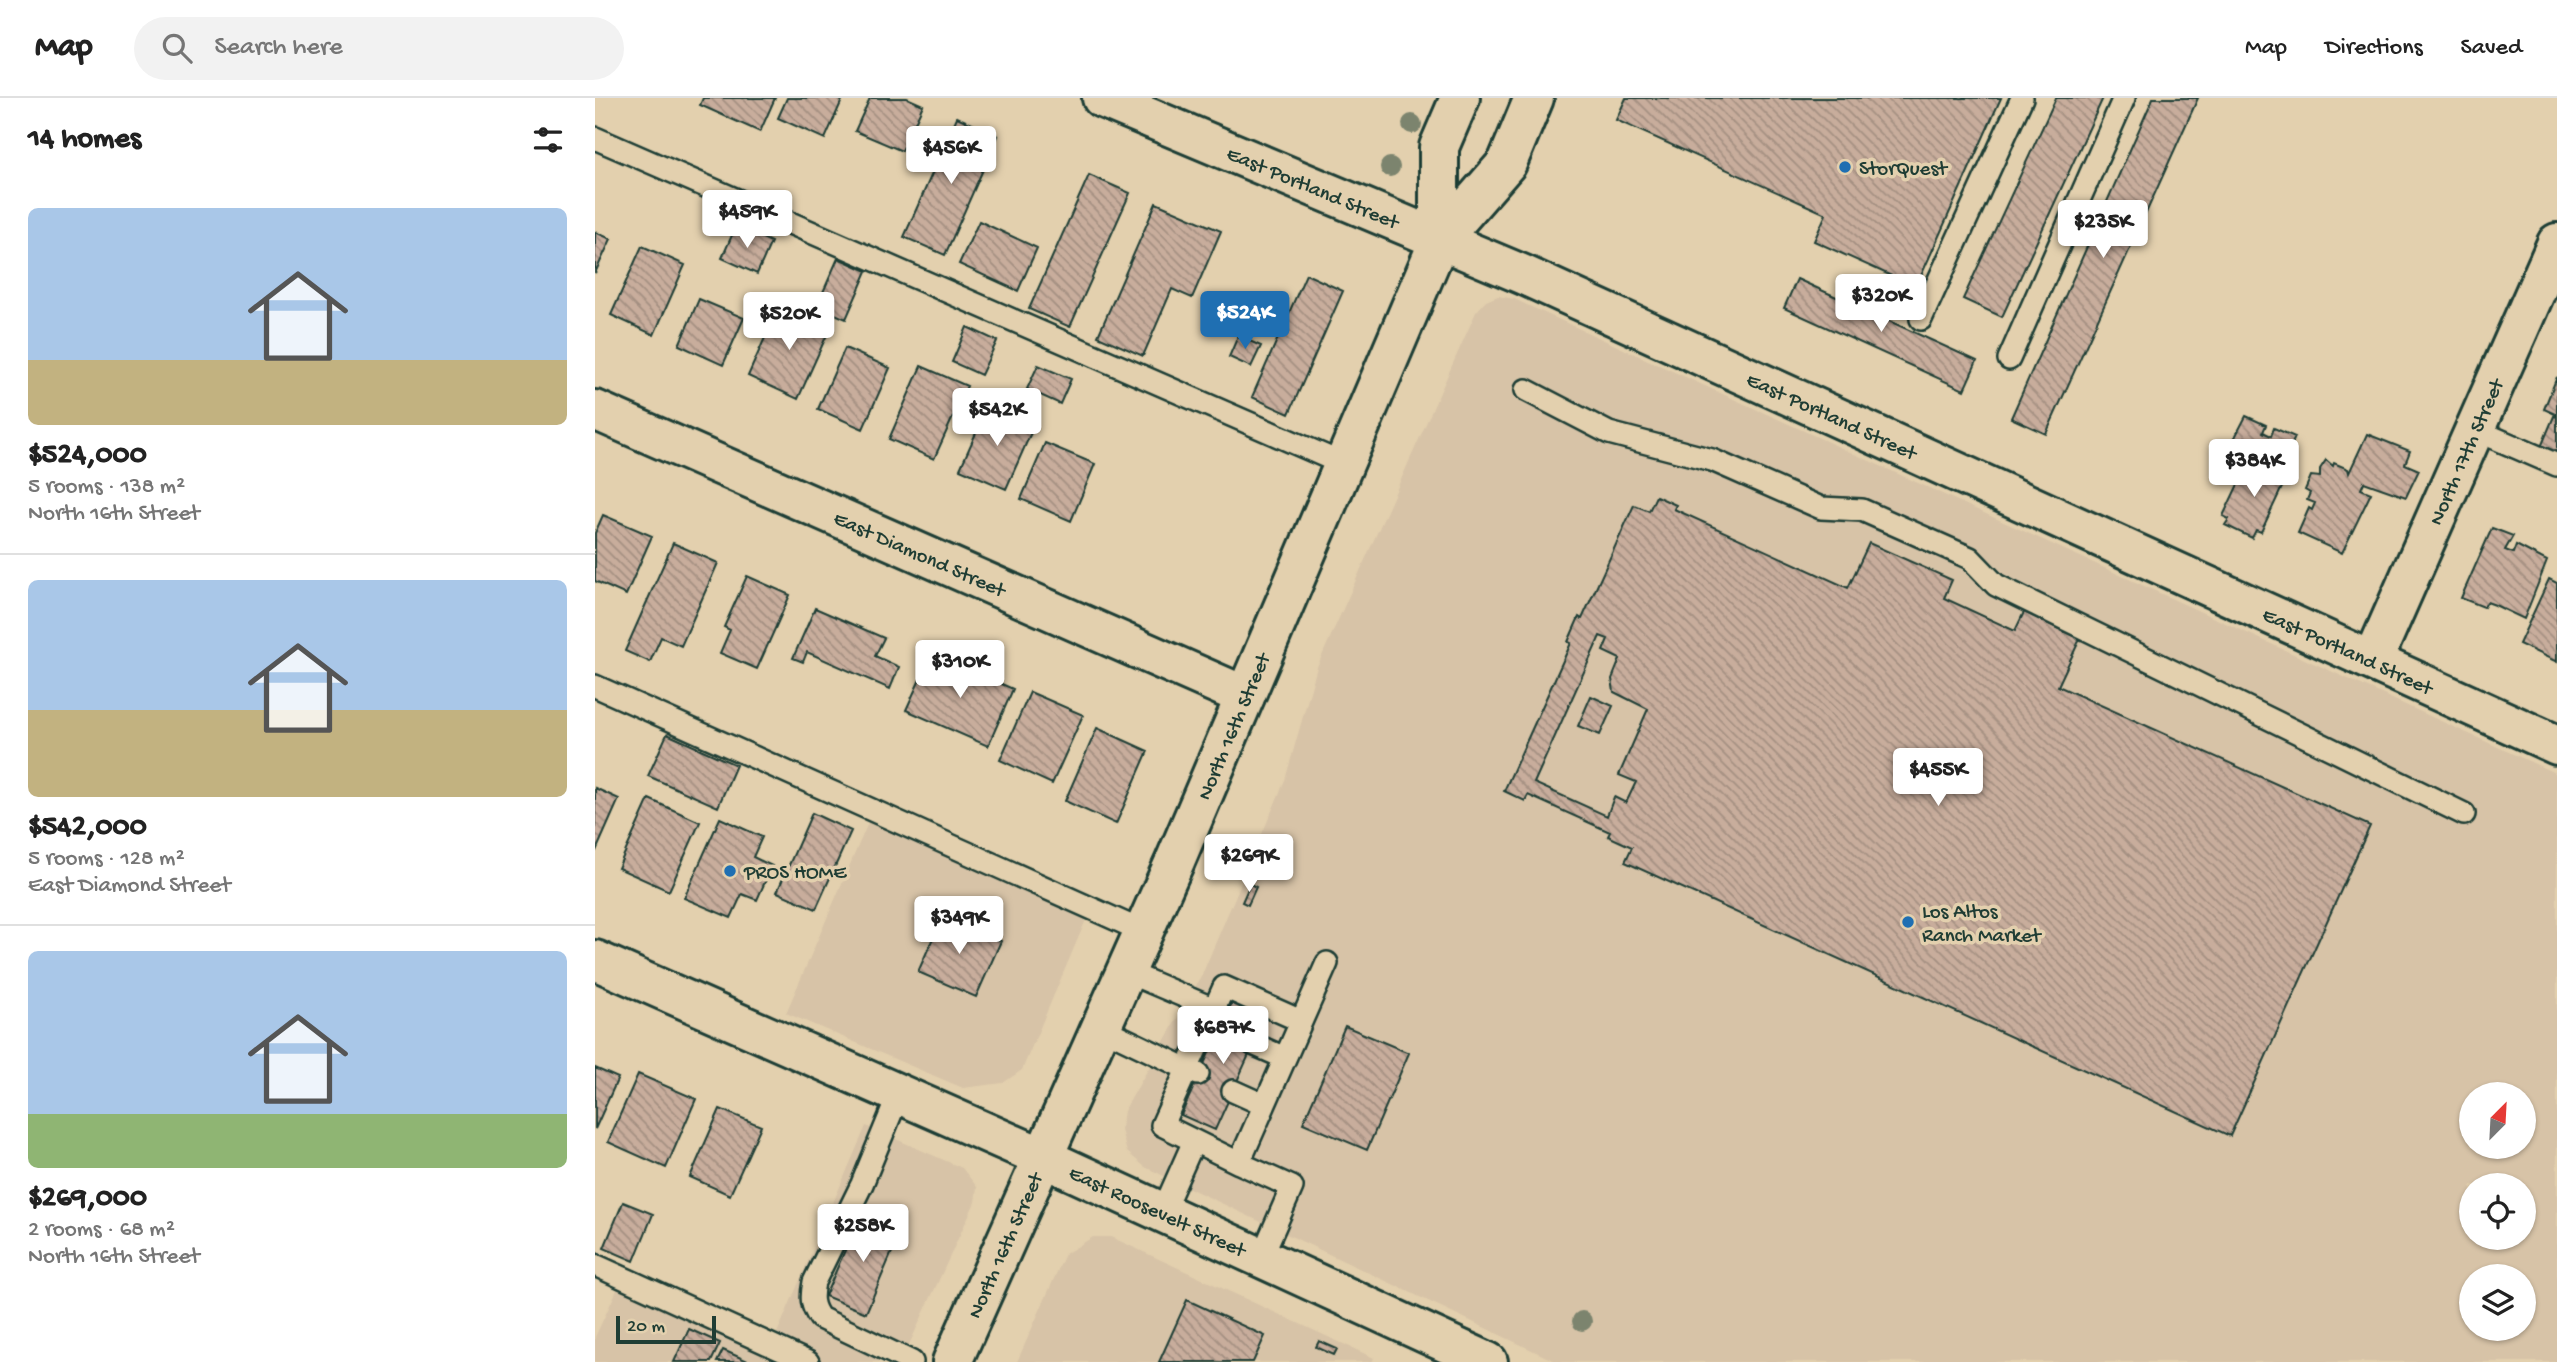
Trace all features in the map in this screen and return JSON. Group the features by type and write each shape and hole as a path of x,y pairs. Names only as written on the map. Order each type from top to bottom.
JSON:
{"street":[{"name":"East Portland Street","path":"1102,98 1683,346 2086,534 2373,660 2557,745"},
{"name":"North 16th Street","path":"1439,241 1439,147 1460,98"},
{"name":"North 16th Street","path":"952,1362 1127,972 1439,241 1507,163 1534,98"},
{"name":"North 17th Street","path":"2373,660 2557,243"},
{"name":"East Diamond Street","path":"595,411 1245,696"},
{"name":"East Roosevelt Street","path":"595,960 1044,1158 1488,1362"}],"lane":[{"path":"1921,319 2022,98"},
{"path":"2009,359 2123,98"},
{"path":"595,138 1343,464"},
{"path":"1526,390 1609,433 1712,460 1821,508 1862,509 1970,558 1996,585 2464,814"},
{"path":"2476,430 2557,465"},
{"path":"595,686 1144,932"},
{"path":"1239,1163 1327,963"},
{"path":"1127,972 1214,1021"},
{"path":"1261,1258 1292,1187 1162,1125 1193,1072 1214,1021 1224,987 1301,1021"},
{"path":"1102,1028 1193,1072"},
{"path":"1253,1044 1285,1058"},
{"path":"1233,1091 1264,1105"},
{"path":"899,1094 862,1184 814,1282 811,1296 813,1309 820,1318 912,1362"},
{"path":"1162,1213 1193,1141"},
{"path":"595,1265 808,1362"}],"shaded area":[{"path":"1498,296 1514,299 2557,774 2557,1362 1557,1362 1145,1167 1127,1152 1121,1130 1124,1111 1201,977 1285,780 1317,667 1476,312 1486,301"},
{"path":"874,809 1091,908 1022,1070 1003,1083 963,1088 786,1013"},
{"path":"866,1126 962,1168 977,1187 975,1202 901,1362 595,1362 595,1337 623,1277 772,1345"},
{"path":"1093,1237 1111,1237 1374,1358 1372,1362 1017,1362 1065,1254"}],"building":[{"path":"703,98 775,98 760,132 700,105"},
{"path":"787,98 843,98 825,139 778,118"},
{"path":"870,98 907,98 923,105 902,151 855,131"},
{"name":"StorQuest","path":"1626,98 2001,98 1916,287 1814,241 1826,214 1616,120"},
{"path":"2056,98 2103,98 2002,317 1963,299"},
{"path":"2153,98 2198,98 2046,434 2011,418"},
{"path":"957,117 998,136 945,255 904,237"},
{"path":"1089,175 1130,193 1070,327 1029,309"},
{"path":"1156,203 1221,231 1192,298 1172,289 1143,356 1098,336"},
{"path":"979,221 1037,248 1018,291 959,264"},
{"path":"736,226 771,242 757,274 722,258"},
{"path":"595,232 611,239 595,273"},
{"path":"642,246 685,265 654,335 611,315"},
{"path":"838,258 867,271 846,319 817,306"},
{"path":"1306,274 1343,291 1289,414 1252,397"},
{"path":"1797,279 1977,361 1964,390 1784,308"},
{"path":"699,299 744,318 723,365 679,345"},
{"path":"779,306 830,328 798,399 748,376"},
{"path":"967,327 997,341 981,375 952,362"},
{"path":"1238,336 1261,346 1251,367 1229,357"},
{"path":"845,348 890,368 863,429 818,409"},
{"path":"1038,365 1071,379 1060,404 1027,389"},
{"path":"921,366 967,386 934,459 889,439"},
{"path":"2557,377 2557,415 2544,409"},
{"path":"987,408 1033,428 1006,489 960,469"},
{"path":"2246,416 2266,425 2263,432 2271,436 2274,428 2295,437 2284,463 2263,455 2265,451 2257,448 2255,452 2233,441"},
{"path":"2554,416 2557,417 2557,454 2541,447"},
{"path":"2367,434 2410,451 2405,464 2419,470 2406,497 2364,482 2361,489 2371,493 2342,553 2298,533 2309,508 2312,510 2315,503 2307,500 2310,493 2305,490 2311,476 2320,477 2320,469 2326,460 2333,466 2334,463 2348,469 2349,473"},
{"path":"1045,443 1095,464 1071,521 1021,499"},
{"path":"2250,459 2284,474 2284,483 2261,532 2256,530 2252,538 2225,525 2229,519 2223,516"},
{"path":"1656,496 1676,505 1674,509 1848,588 1869,543 1952,580 1944,598 2015,631 2024,612 2080,639 2058,686 2370,826 2230,1136 1625,862 1632,847 1608,836 1610,832 1528,795 1525,801 1504,791 1571,643 1568,642 1579,617 1582,619 1634,505 1649,511","holes":["1600,636 1608,639 1603,651 1620,659 1612,679 1614,692 1648,709 1619,775 1636,782 1626,803 1614,797 1607,816 1534,783"]},
{"path":"603,515 652,536 626,595 595,581 595,533"},
{"path":"2492,528 2513,536 2505,550 2513,553 2516,545 2547,561 2524,619 2487,602 2484,607 2461,598"},
{"path":"673,543 718,563 681,646 661,637 650,662 625,651"},
{"path":"747,576 790,595 757,669 720,653 730,630 724,627"},
{"path":"2549,579 2557,583 2557,662 2519,644"},
{"path":"815,608 884,638 875,656 899,667 890,689 807,652 803,662 793,658"},
{"path":"932,653 1013,689 988,746 906,710"},
{"path":"1030,692 1083,715 1052,784 1000,760"},
{"path":"1591,696 1613,706 1600,735 1578,726"},
{"path":"1097,728 1148,751 1116,824 1065,801"},
{"path":"667,734 736,765 718,807 648,776"},
{"path":"595,788 619,799 596,851 595,851"},
{"path":"649,799 700,822 669,891 618,868"},
{"path":"812,813 851,831 816,909 777,892"},
{"path":"720,818 762,837 753,857 772,866 757,900 742,894 731,918 684,898"},
{"path":"1250,884 1256,887 1248,905 1242,902"},
{"path":"943,915 1001,941 976,997 918,972"},
{"path":"1232,1002 1266,1017 1215,1130 1181,1115"},
{"path":"1345,1026 1409,1053 1367,1150 1303,1123"},
{"path":"595,1068 618,1078 595,1129"},
{"path":"638,1074 696,1099 666,1168 608,1142"},
{"path":"720,1109 761,1126 730,1195 690,1177"},
{"path":"623,1202 653,1214 634,1261 604,1248"},
{"path":"865,1215 901,1231 866,1313 825,1296 853,1232 857,1234"},
{"path":"1187,1300 1265,1336 1253,1362 1159,1362"},
{"path":"689,1329 720,1343 711,1362 674,1362"},
{"path":"1319,1341 1337,1349 1334,1355 1316,1347"},
{"path":"723,1350 750,1362 717,1362"}],"place":[{"name":"StorQuest","path":"1845,167"},
{"name":"PROS HOME","path":"730,871"},
{"name":"Los Altos Ranch Market","path":"1908,922"}]}
